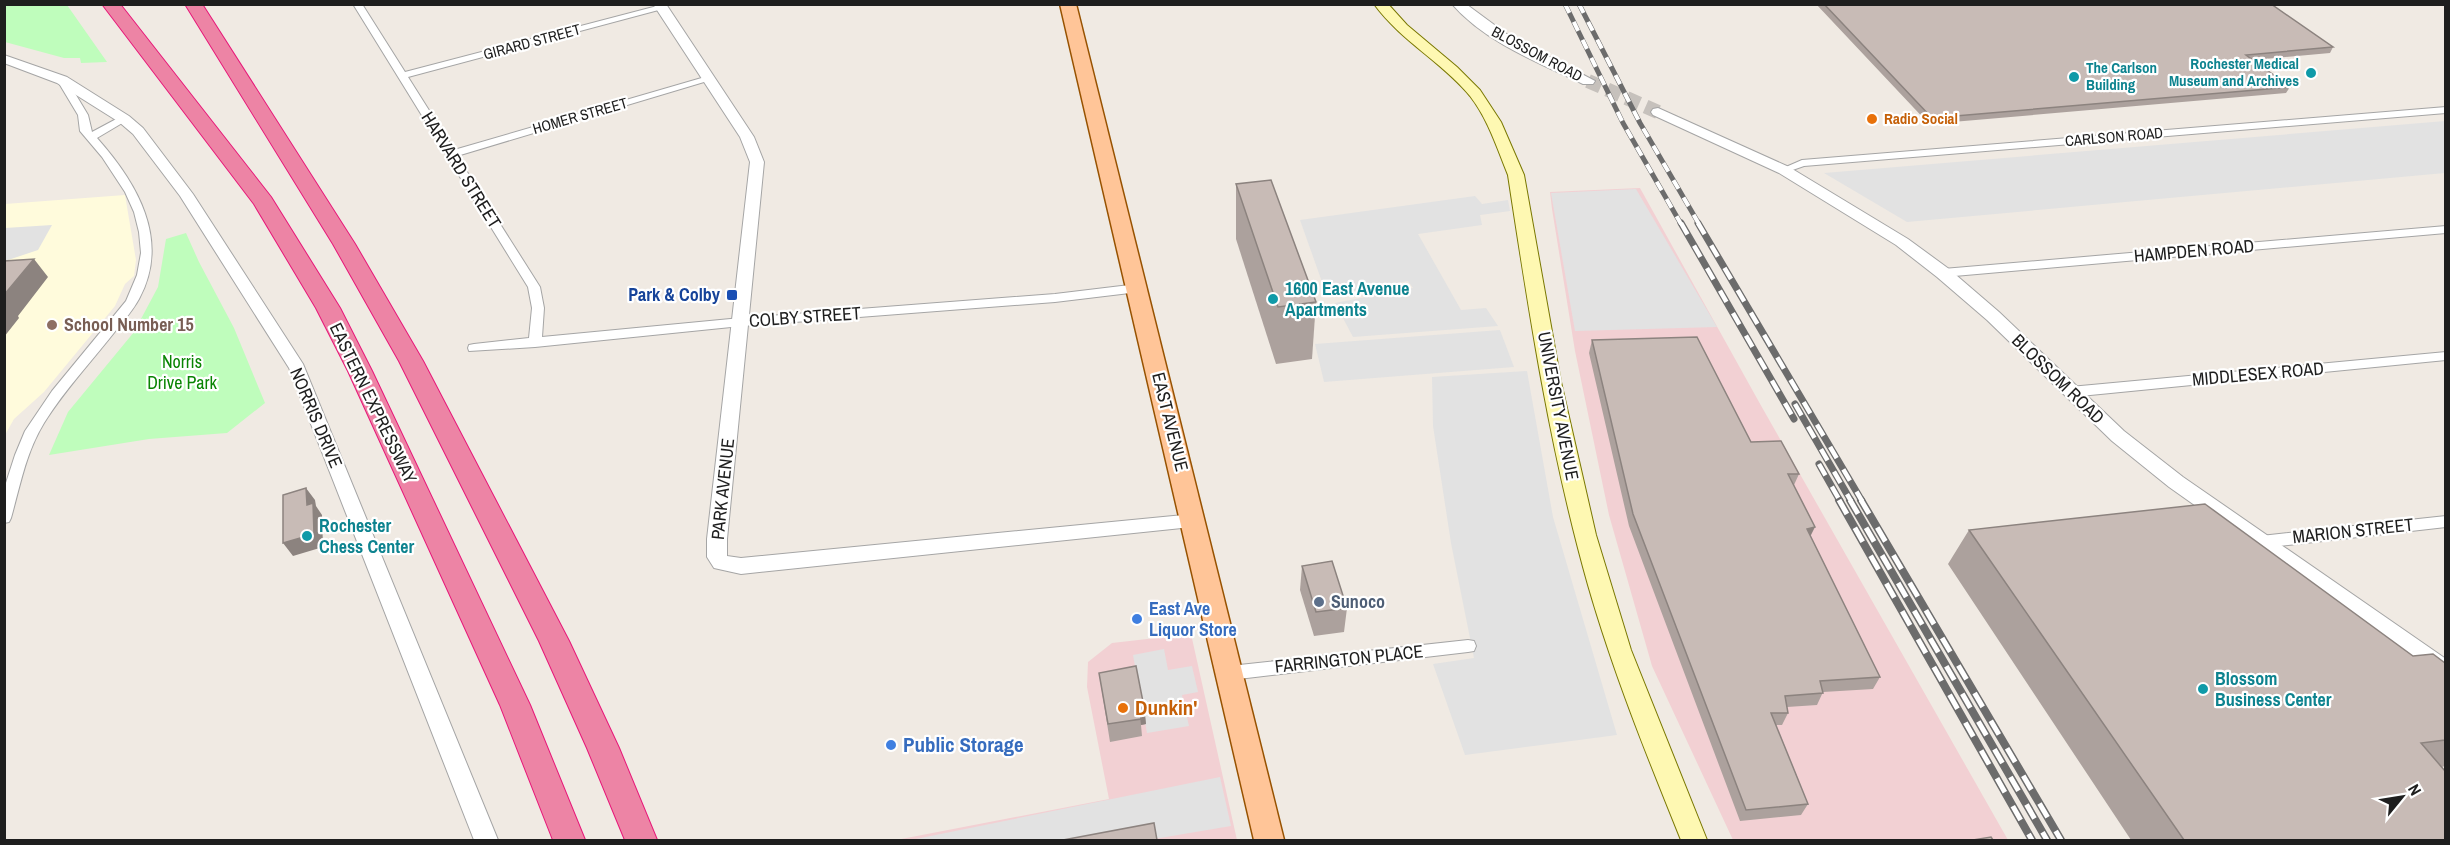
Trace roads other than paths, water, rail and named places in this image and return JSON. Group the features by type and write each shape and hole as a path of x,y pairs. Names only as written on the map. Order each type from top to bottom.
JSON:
{"highway":[{"name":"EASTERN EXPRESSWAY","path":"110,4 259,196 327,308 360,371 515,705 569,840"},
{"path":"193,4 344,244 411,361 554,641 603,748 641,840"}],"main road":[{"name":"EAST AVENUE","path":"1068,4 1269,840"},
{"name":"UNIVERSITY AVENUE","path":"1380,4 1400,27 1474,92 1489,112 1507,151 1516,175 1574,492 1599,585 1640,706 1694,840"}],"street":[{"path":"358,6 374,4"},
{"name":"BLOSSOM ROAD","path":"1458,4 1491,31 1515,46 1588,81"},
{"name":"HARVARD STREET","path":"358,6 534,287 539,317 535,343"},
{"name":"GIRARD STREET","path":"402,76 660,6"},
{"name":"PARK AVENUE","path":"660,6 750,142 757,162 717,539 717,557 725,565 741,566 1194,521"},
{"name":"NORRIS DRIVE","path":"4,59 62,80 124,119 138,131 186,194 297,368 486,840"},
{"name":"HOMER STREET","path":"452,154 709,79"},
{"path":"4,518 27,440 38,421 134,299 142,279 146,259 141,211 126,181 85,131 83,115 62,80"},
{"name":"CARLSON ROAD","path":"1784,170 1802,163 2445,110"},
{"name":"BLOSSOM ROAD","path":"1658,112 1784,170 1866,218 1943,273 1993,316 2118,436 2176,482 2445,671"},
{"path":"91,138 102,129 124,119"},
{"name":"HAMPDEN ROAD","path":"1943,273 2445,229"},
{"name":"COLBY STREET","path":"474,348 741,322 1055,298 1138,288"},
{"name":"MIDDLESEX ROAD","path":"2070,392 2445,356"},
{"name":"MARION STREET","path":"2261,542 2445,521"},
{"name":"FARRINGTON PLACE","path":"1230,673 1468,646"}],"tunnel":[{"path":"1588,81 1658,112"}],"railway":[{"path":"1565,4 1623,123 1681,224"},
{"path":"1579,4 1640,123 1699,224"},
{"path":"1681,223 1794,419"},
{"path":"1698,223 1862,501"},
{"path":"1795,404 1851,501"},
{"path":"1819,464 1840,501"},
{"path":"1839,500 2032,840"},
{"path":"1850,500 2047,840"},
{"path":"1861,500 2061,840"}],"place":[{"name":"Rochester Medical Museum and Archives","path":"2311,73"},
{"name":"The Carlson Building","path":"2074,77"},
{"name":"Radio Social","path":"1872,119"},
{"name":"Park & Colby","path":"732,295"},
{"name":"1600 East Avenue Apartments","path":"1273,299"},
{"name":"School Number 15","path":"52,325"},
{"name":"Rochester Chess Center","path":"307,536"},
{"name":"Sunoco","path":"1319,602"},
{"name":"East Ave Liquor Store","path":"1137,619"},
{"name":"Blossom Business Center","path":"2203,689"},
{"name":"Dunkin'","path":"1123,708"},
{"name":"Public Storage","path":"891,745"}],"park label":[{"name":"Norris Drive Park","path":"182,372"}]}
